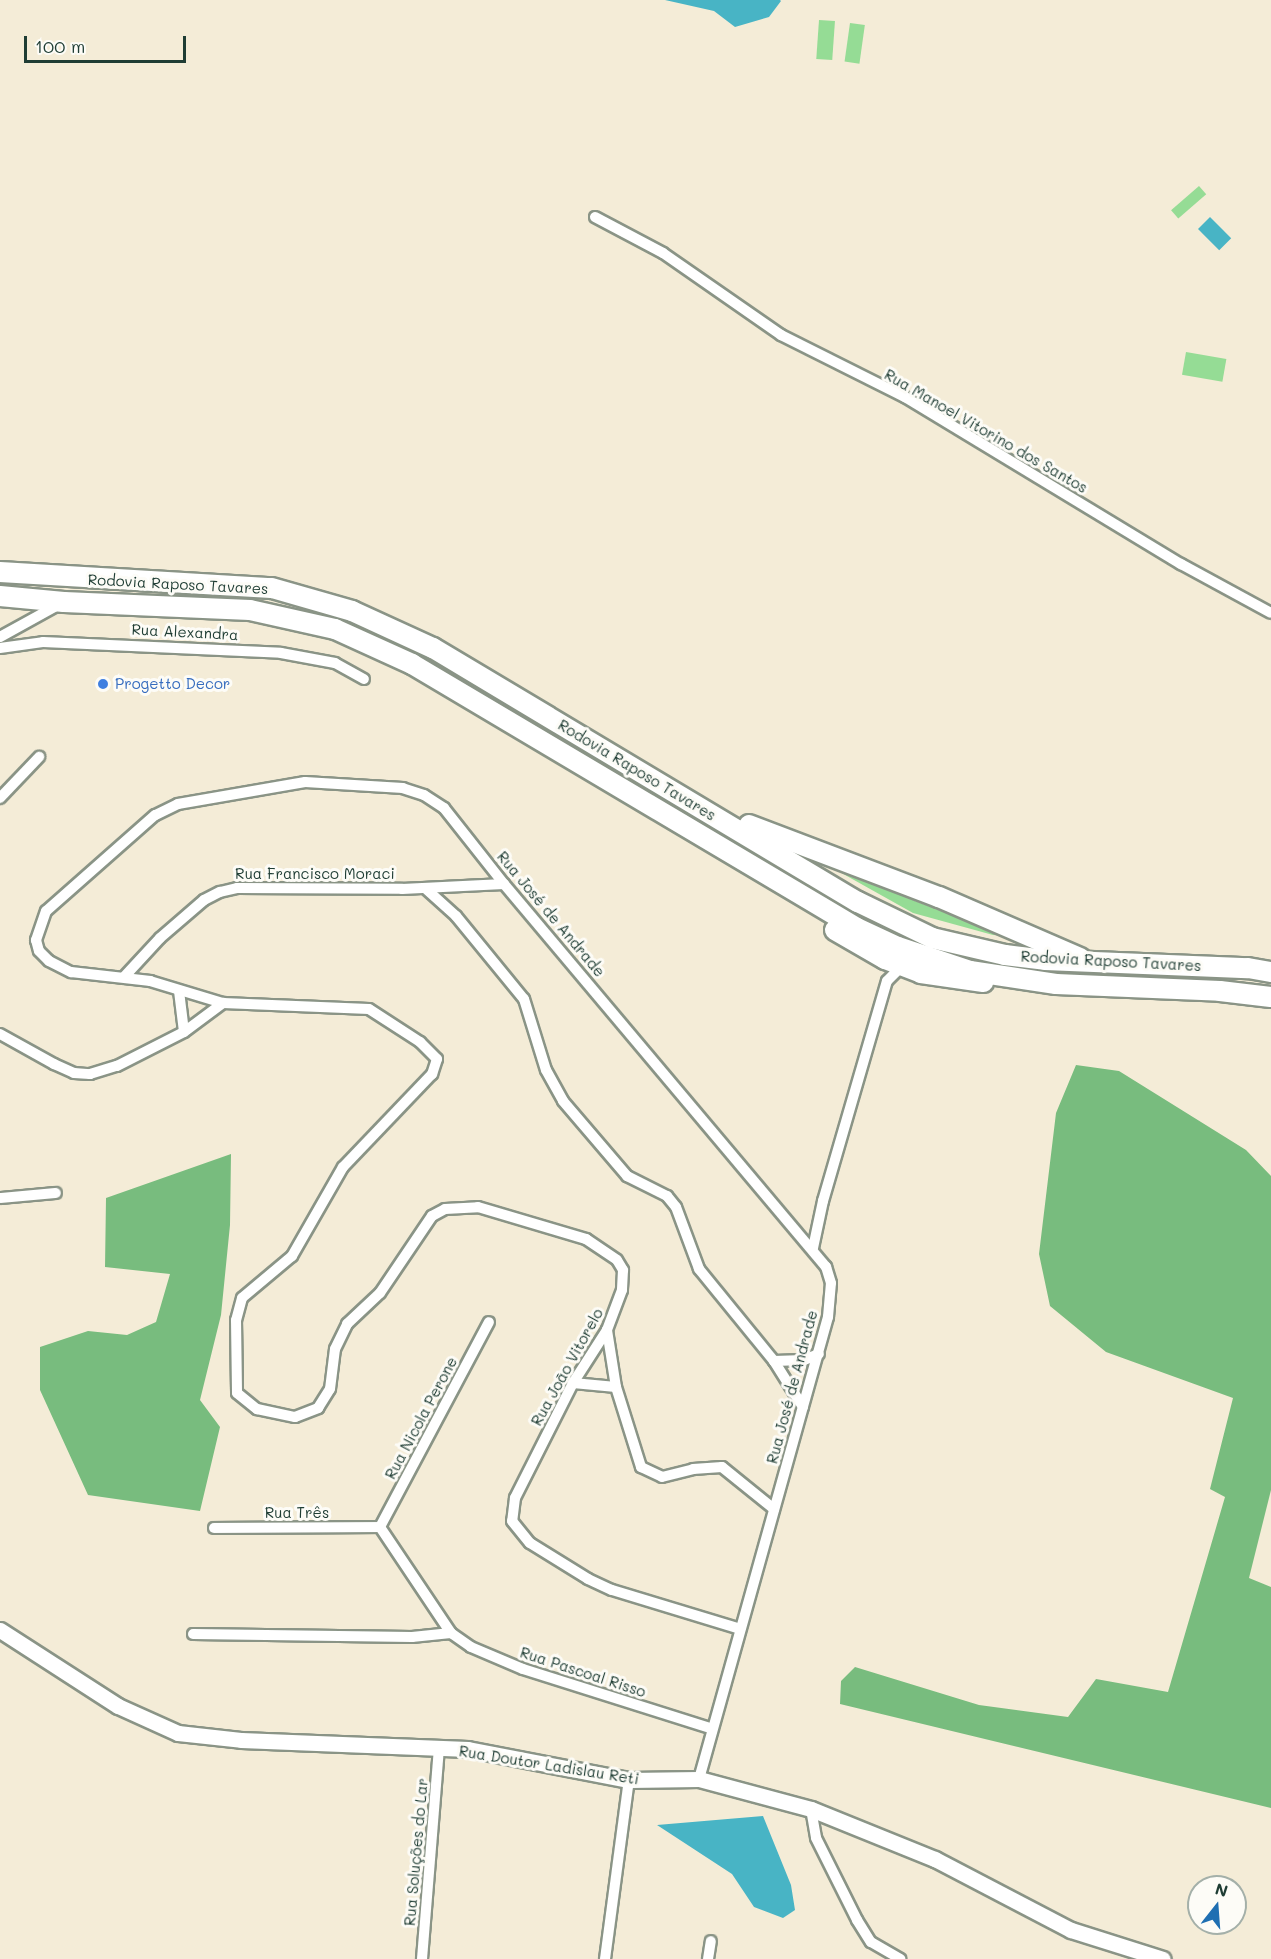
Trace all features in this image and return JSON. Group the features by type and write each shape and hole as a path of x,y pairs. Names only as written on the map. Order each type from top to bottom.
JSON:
{"highway":[{"name":"Rodovia Raposo Tavares","path":"0,572 272,588 352,611 433,648 858,902 932,938 1005,956 1087,962 1248,968 1271,972"},
{"name":"Rodovia Raposo Tavares","path":"0,596 64,603 250,610 335,629 412,664 857,928 898,947 970,971 1056,984 1271,997"},
{"path":"691,801 939,897 1087,962"},
{"path":"729,852 791,901 870,950 902,966 949,980 1056,984"}],"street":[{"name":"Rua Manoel Vitorino dos Santos","path":"595,217 663,253 781,335 905,398 1181,564 1271,613"},
{"path":"0,637 64,603"},
{"name":"Rua Alexandra","path":"0,648 43,642 281,653 335,663 364,679"},
{"path":"0,798 39,757"},
{"name":"Rua José de Andrade","path":"369,1009 223,1003 150,981 86,975 49,961 39,951 38,927 46,911 71,885 147,820 178,804 305,782 403,788 424,795 444,808 504,884 813,1248 831,1283 819,1354 710,1728 699,1779"},
{"name":"Rua Francisco Moraci","path":"124,977 160,938 204,900 220,892 237,888 425,888 504,884"},
{"path":"425,888 456,916 524,999 546,1070 562,1101 627,1176 667,1196 676,1207 699,1269 774,1361 803,1407"},
{"path":"870,950 886,981"},
{"path":"813,1248 823,1201 886,981 902,966"},
{"path":"179,991 184,1032"},
{"path":"0,1034 54,1064 90,1074 117,1066 184,1032 223,1003"},
{"name":"Rua João Vitorelo","path":"369,1009 433,1052 435,1067 343,1167 292,1256 242,1298 236,1320 235,1379 242,1398 257,1409 295,1417 318,1408 330,1389 335,1349 347,1324 380,1293 432,1216 460,1206 478,1207 586,1239 610,1252 623,1270 624,1280 607,1330 573,1383 515,1498 512,1521 516,1529 530,1543 612,1590 740,1629"},
{"path":"0,1198 56,1193"},
{"name":"Rua Nicola Perone","path":"380,1527 489,1322"},
{"path":"607,1330 616,1388 641,1467 662,1477 693,1468 722,1467 774,1509"},
{"path":"774,1361 804,1360 819,1354"},
{"path":"573,1383 616,1388"},
{"name":"Rua Três","path":"214,1528 380,1527"},
{"name":"Rua Pascoal Risso","path":"380,1527 451,1633 479,1651 524,1669 710,1728"},
{"name":"Rua Doutor Ladislau Reti","path":"0,1630 118,1707 178,1733 242,1740 439,1748 494,1753 629,1780 699,1779 811,1809 935,1859 1071,1930 1163,1959"},
{"path":"193,1634 412,1637 451,1633"},
{"name":"Rua Soluções do Lar","path":"422,1959 439,1748"},
{"path":"605,1959 629,1780"},
{"path":"811,1809 816,1838 857,1920 871,1942 900,1959"},
{"path":"708,1959 711,1941"}],"green space":[{"path":"819,20 835,21 832,60 816,59"},
{"path":"850,23 865,25 859,64 845,62"},
{"path":"1199,186 1206,194 1178,219 1171,210"},
{"path":"1186,352 1226,359 1222,382 1182,375"},
{"path":"804,852 915,901 1008,936 993,935 913,913"},
{"path":"1076,1065 1119,1071 1246,1150 1271,1176 1271,1490 1249,1578 1271,1587 1271,1808 840,1704 841,1681 855,1667 979,1705 1068,1717 1096,1679 1168,1692 1225,1497 1210,1489 1233,1398 1106,1352 1050,1306 1039,1254 1056,1113"},
{"path":"231,1154 230,1225 221,1315 200,1400 220,1427 200,1511 88,1495 40,1390 40,1347 88,1331 127,1335 156,1322 170,1274 105,1267 106,1198"}],"water":[{"path":"665,0 781,1 769,17 735,27 714,11"},
{"path":"1210,217 1231,238 1219,250 1198,229"},
{"path":"763,1816 791,1885 795,1910 783,1918 754,1907 732,1874 657,1825"}],"place":[{"name":"Progetto Decor","path":"103,684"}]}
